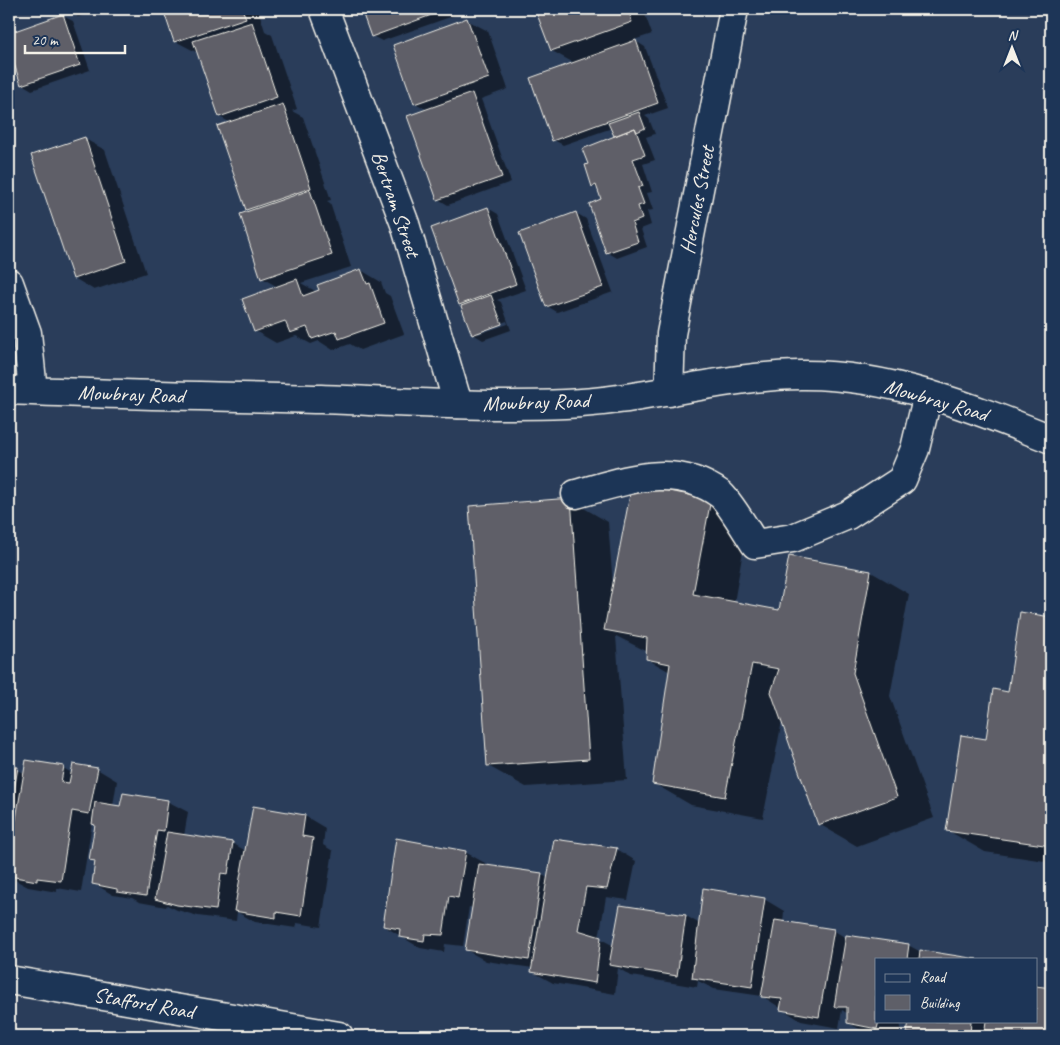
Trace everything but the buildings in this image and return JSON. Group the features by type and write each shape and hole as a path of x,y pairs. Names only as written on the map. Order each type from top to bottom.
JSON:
{"main road":[{"name":"Bertram Street","path":"324,9 406,224 458,404"},
{"name":"Hercules Street","path":"668,392 671,334 734,9"},
{"path":"9,283 27,333 21,390"},
{"name":"Mowbray Road","path":"21,390 458,404 566,404 800,375 844,377 887,384 928,394 1051,439"},
{"path":"576,494 643,476 684,477 721,494 755,544 793,538 848,515 902,480 915,449 928,394"},
{"name":"Stafford Road","path":"9,980 339,1036"}]}
